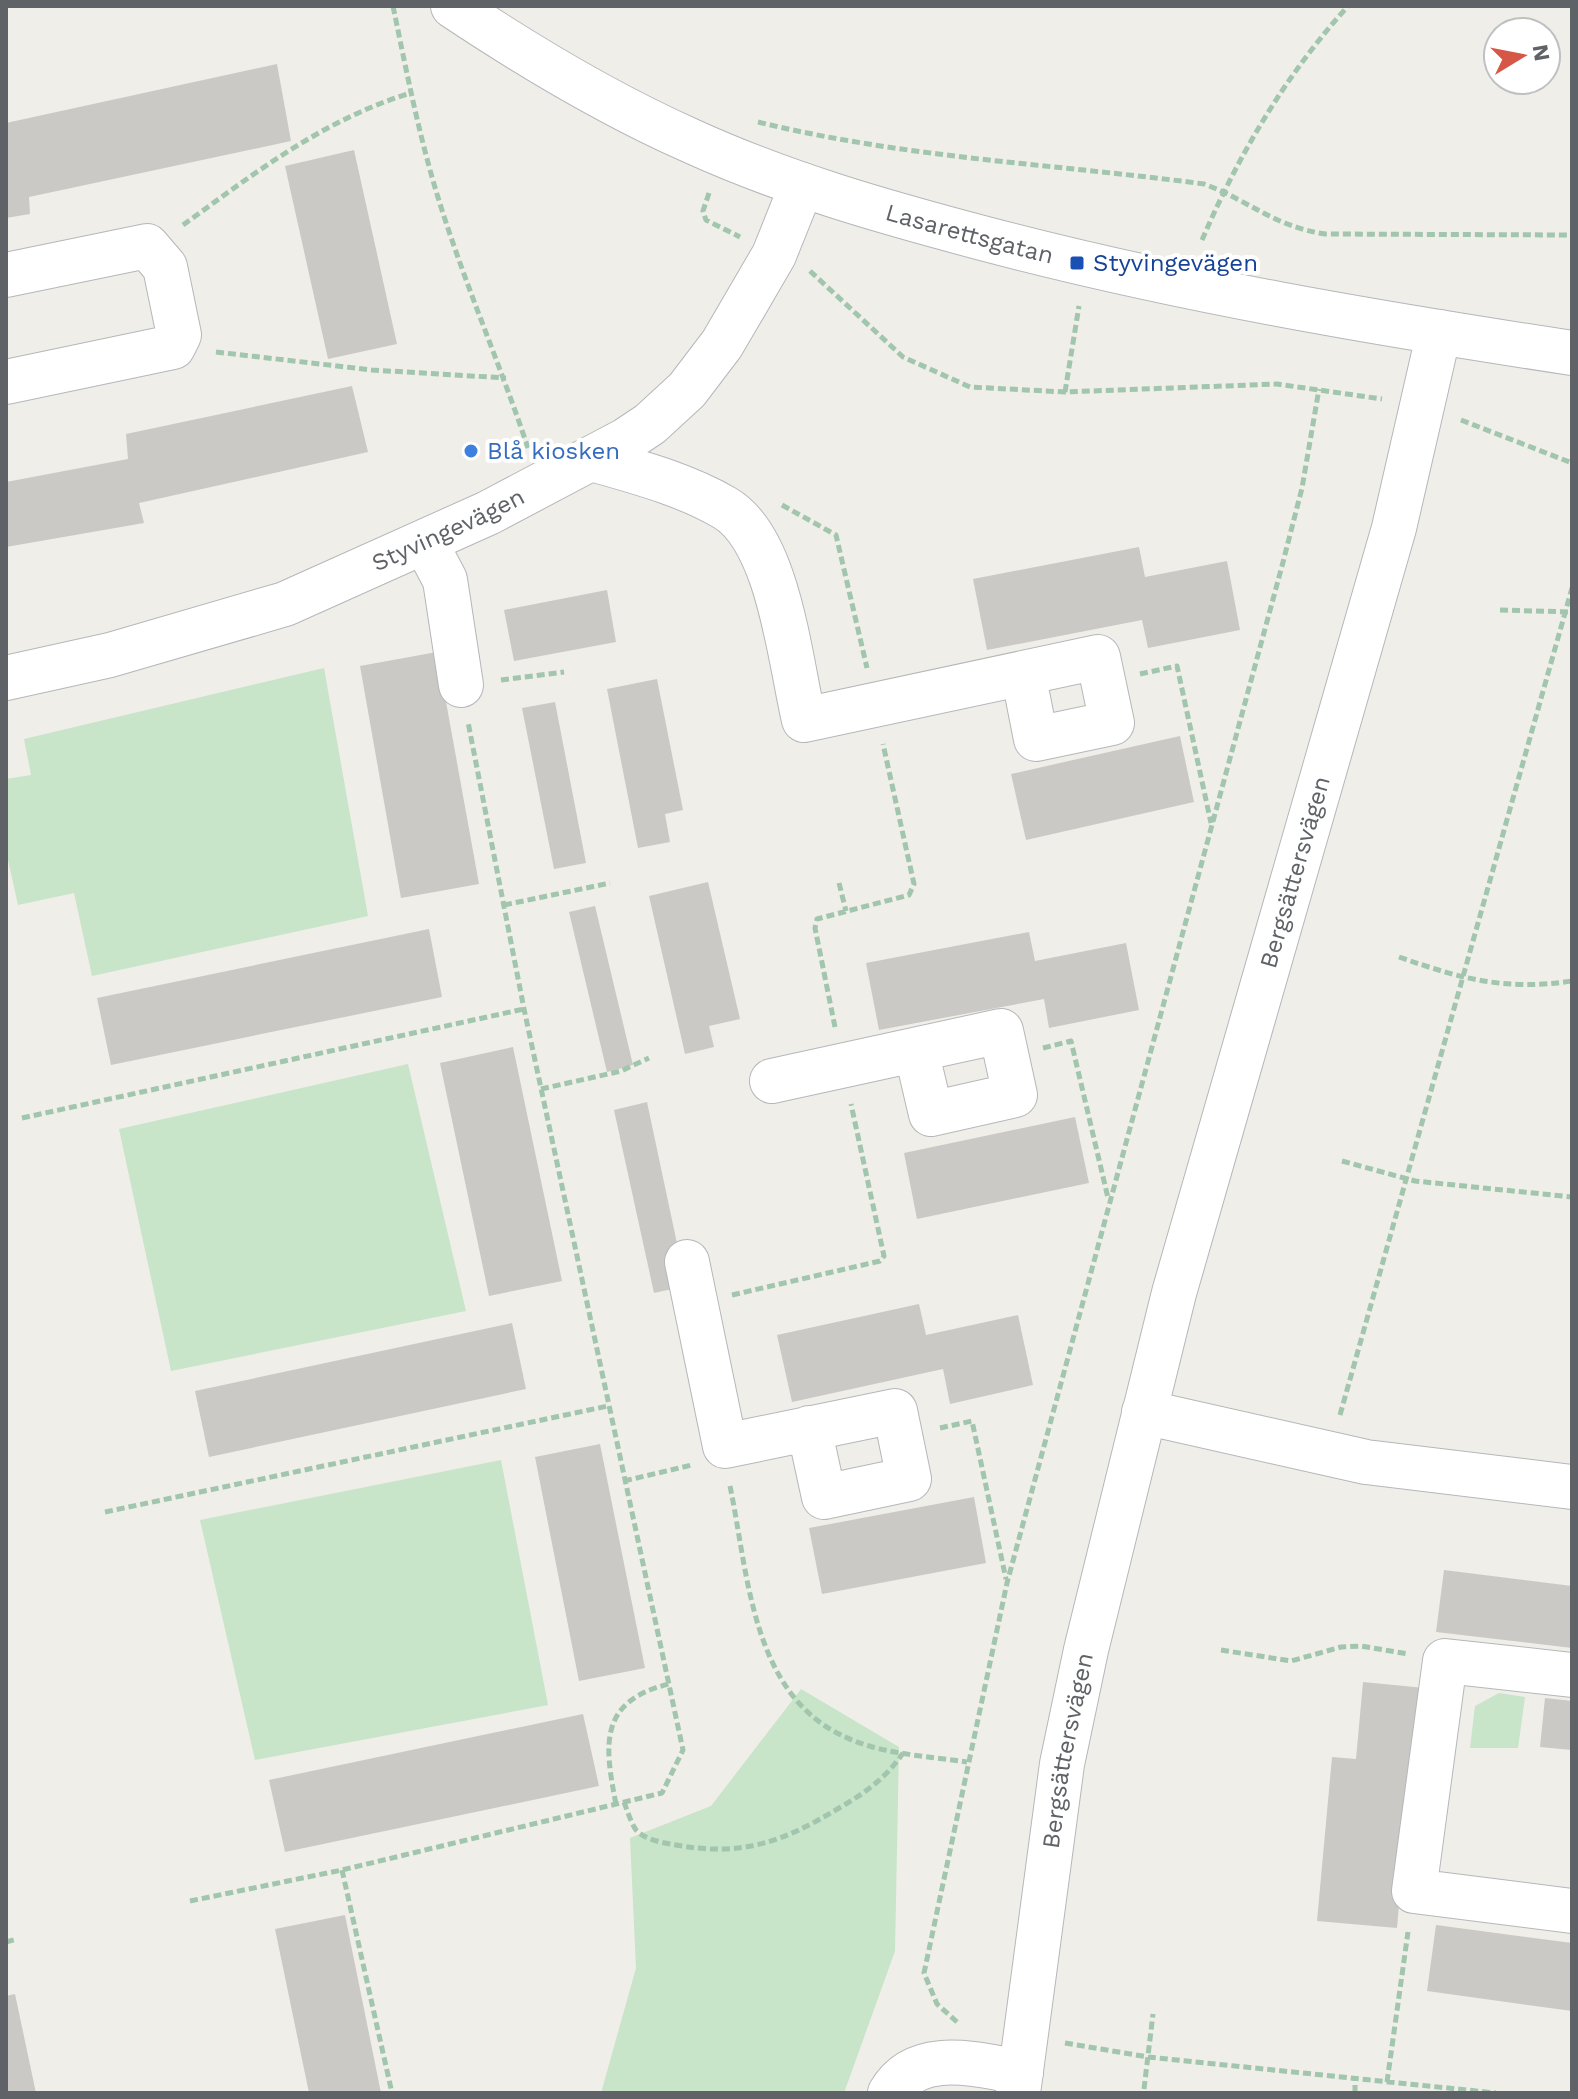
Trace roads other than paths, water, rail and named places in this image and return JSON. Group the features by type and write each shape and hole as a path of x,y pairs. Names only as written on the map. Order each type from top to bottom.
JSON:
{"street":[{"name":"Lasarettsgatan","path":"453,6 510,44 595,92 726,156 856,204 1077,263 1286,307 1572,353"},
{"name":"Styvingevägen","path":"6,678 110,655 257,613 425,542 592,459 650,424 687,390 722,344 774,255 802,185"},
{"path":"6,275 147,246 165,267 179,335 173,347 6,382"},
{"name":"Bergsättersvägen","path":"1019,2083 1062,1764 1144,1412 1229,1094 1305,840 1423,410 1439,332"},
{"path":"592,459 690,491 726,508 746,525 768,562 804,720 875,705 1023,673 1098,657 1112,723 1036,739 1023,673"},
{"path":"425,542 445,580 461,685"},
{"path":"772,1081 1001,1031 1015,1095 931,1114 916,1050"},
{"path":"687,1262 725,1446 809,1428 895,1411 909,1479 824,1497 809,1428"},
{"path":"1144,1412 1328,1455 1454,1475 1572,1487"},
{"path":"1572,1675 1445,1661 1414,1891 1572,1911"},
{"path":"890,2093 910,2069 929,2065 970,2064 1019,2083"}],"place":[{"name":"Styvingevägen","path":"1077,263"},
{"name":"Blå kiosken","path":"471,451"}]}
